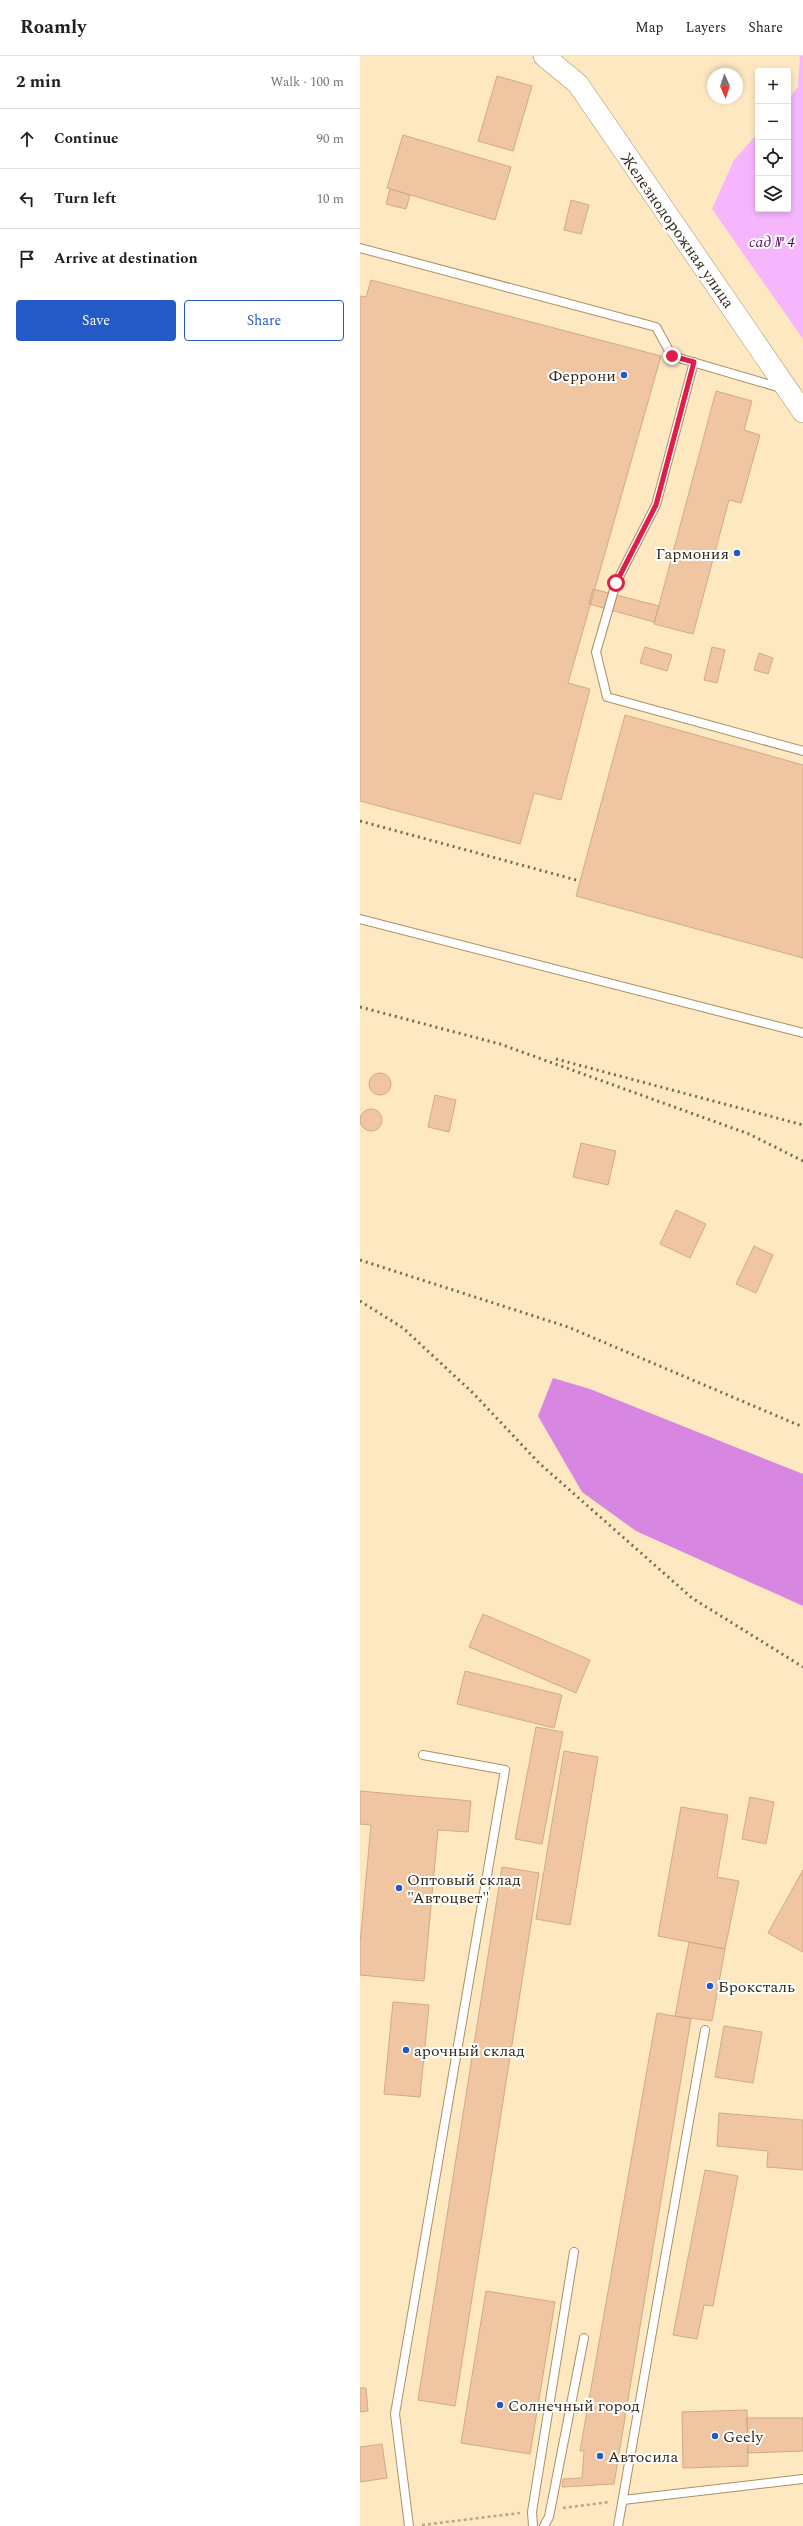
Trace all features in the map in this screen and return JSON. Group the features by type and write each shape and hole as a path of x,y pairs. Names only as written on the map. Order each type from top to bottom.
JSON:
{"street":[{"name":"Железнодорожная улица","path":"544,56 578,84 803,412"}],"lane":[{"path":"360,248 656,327 672,356 788,390"},
{"path":"694,362 656,505 616,583 596,652 607,697 803,751"},
{"path":"360,919 803,1033"},
{"path":"413,2526 395,2414 505,1770 423,1755"},
{"path":"618,2526 705,2030"},
{"path":"533,2526 532,2512 574,2252"},
{"path":"544,2526 551,2510 584,2338"},
{"path":"623,2500 803,2479"}],"path":[{"path":"551,2510 623,2500"},
{"path":"413,2526 532,2512"}],"green space":[{"name":"сад № 4","path":"800,56 803,56 803,339 712,209 734,160 755,136 755,212 791,212 791,95 798,87"}],"shaded area":[{"path":"553,1378 590,1389 803,1474 803,1606 636,1531 582,1492 538,1416"}],"building":[{"path":"497,76 532,86 513,151 478,141"},
{"path":"403,135 511,167 495,220 387,188"},
{"path":"390,189 410,195 406,209 386,204"},
{"path":"571,200 589,205 581,234 564,230"},
{"path":"371,280 661,356 568,683 590,689 561,800 534,793 520,844 360,801 360,296 366,297"},
{"path":"716,391 752,401 744,430 760,435 741,503 729,500 693,634 654,624"},
{"path":"593,589 659,606 654,622 589,604"},
{"path":"645,647 672,655 667,671 640,663"},
{"path":"712,647 725,650 717,683 704,680"},
{"path":"759,653 773,658 768,674 754,670"},
{"path":"625,715 803,765 803,958 576,896"},
{"path":"380,1073 388,1076 391,1084 388,1092 380,1095 372,1092 369,1084 372,1076"},
{"path":"435,1095 456,1100 449,1132 428,1127"},
{"path":"371,1109 379,1112 382,1120 379,1128 371,1131 363,1128 360,1120 363,1112"},
{"path":"581,1143 616,1151 608,1185 573,1177"},
{"path":"676,1210 706,1224 690,1258 660,1244"},
{"path":"754,1246 773,1255 756,1293 736,1284"},
{"path":"483,1614 590,1660 576,1693 469,1647"},
{"path":"465,1671 562,1695 554,1728 457,1704"},
{"path":"536,1727 563,1732 542,1844 515,1839"},
{"path":"564,1751 598,1757 570,1925 536,1919"},
{"name":"Оптовый склад \"Автоцвет\"","path":"360,1791 471,1801 468,1832 438,1830 424,1981 360,1975 360,1943 371,1825 360,1824"},
{"path":"750,1797 774,1802 766,1844 742,1839"},
{"path":"681,1807 728,1815 717,1877 739,1881 725,1949 658,1936"},
{"path":"502,1867 539,1873 455,2406 418,2400"},
{"path":"803,1870 803,1952 768,1933"},
{"path":"689,1942 725,1949 712,2021 675,2016"},
{"name":"арочный склад","path":"393,2002 429,2005 420,2097 384,2094"},
{"path":"657,2013 691,2019 614,2484 562,2487 563,2479 582,2478 584,2451 580,2451"},
{"path":"724,2026 762,2032 753,2083 715,2077"},
{"path":"719,2113 803,2120 803,2170 767,2167 768,2151 717,2146"},
{"path":"705,2170 738,2176 713,2306 704,2305 697,2339 673,2335"},
{"path":"486,2291 555,2302 530,2454 461,2443"},
{"path":"360,2388 366,2388 368,2411 360,2412"},
{"name":"Geely","path":"747,2410 748,2466 683,2468 682,2412"},
{"path":"747,2418 803,2418 803,2451 748,2453"},
{"path":"382,2444 387,2478 360,2482 360,2447"}],"railway":[{"path":"360,821 580,881"},
{"path":"360,1007 500,1044 749,1134 803,1161"},
{"path":"556,1059 803,1125"},
{"path":"360,1260 568,1327 803,1427"},
{"path":"360,1301 403,1328 474,1394 539,1463 692,1598 803,1667"}],"place":[{"name":"Феррони","path":"624,375"},
{"name":"Гармония","path":"737,553"},
{"name":"Оптовый склад \"Автоцвет\"","path":"399,1888"},
{"name":"Броксталь","path":"710,1986"},
{"name":"арочный склад","path":"406,2050"},
{"name":"Солнечный город","path":"500,2405"},
{"name":"Geely","path":"715,2436"},
{"name":"Автосила","path":"600,2456"}],"route":[{"path":"616,583 656,505 694,362 672,356"}]}
